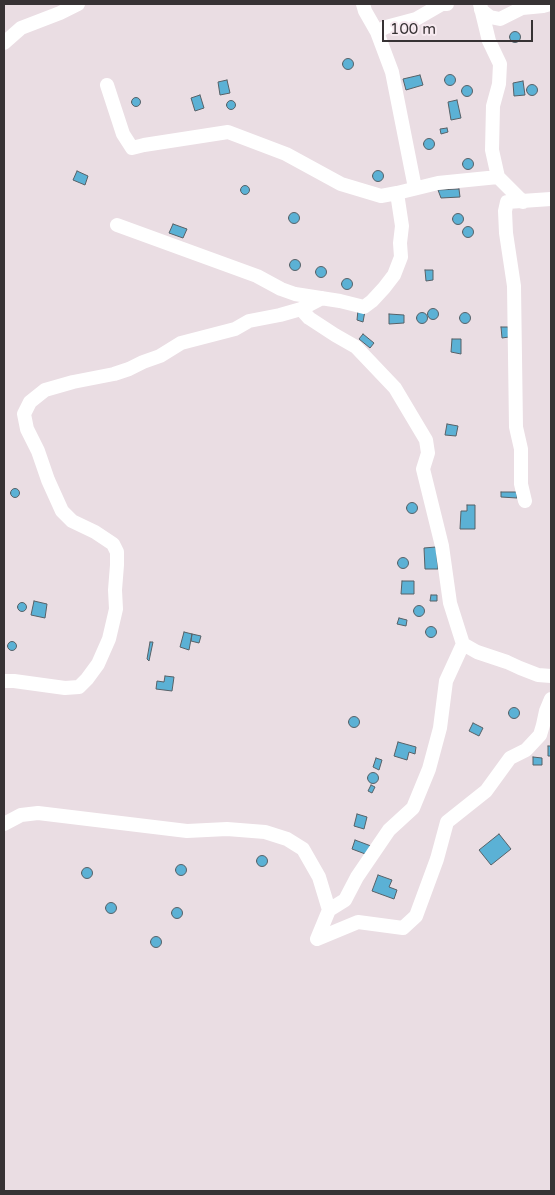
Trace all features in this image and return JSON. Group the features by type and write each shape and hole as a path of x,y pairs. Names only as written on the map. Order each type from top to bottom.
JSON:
{"street":[{"path":"4,43 21,28 78,4"},
{"path":"363,4 365,11 378,32 392,72 415,188"},
{"path":"378,32 386,27 416,19 441,4 447,4"},
{"path":"481,7 490,17 500,19 522,6 550,4"},
{"path":"481,7 489,41 500,64 499,84 493,106 492,150 498,177 523,202"},
{"path":"107,84 123,134 132,148 228,132 286,154 341,184 381,196 438,183 498,177"},
{"path":"117,225 257,276 296,294 364,307 372,301 394,275 401,257 402,226 397,193"},
{"path":"526,501 521,484 521,449 516,427 514,286 506,233 505,210 507,202 551,199"},
{"path":"4,681 64,688 79,687 87,680 98,664 109,639 116,609 114,590 117,552 113,544 95,532 72,521 62,512 27,429 24,414 30,402 45,390 114,374 160,356 181,343 235,329 249,321 301,309 322,298"},
{"path":"301,309 315,322 356,347 395,388 426,440 428,453 423,469 442,546 450,603 463,644 446,681 440,728 429,769 413,808 389,830 357,877 346,900 329,910 317,939 358,922 403,928 416,916 437,859 447,822 486,791 510,758 526,750 540,735 551,699"},
{"path":"463,644 477,652 538,675 551,676"},
{"path":"4,824 21,815 38,813 187,831 227,829 265,832 287,839 303,850 319,877 329,910"}],"building":[{"path":"513,32 517,32 520,37 519,41 513,42 510,39 510,35"},
{"path":"346,59 350,59 353,64 352,68 346,69 343,66 343,62"},
{"path":"420,75 423,85 406,90 403,79"},
{"path":"448,75 452,75 455,80 454,84 448,85 445,82 445,78"},
{"path":"227,80 230,93 220,95 218,82"},
{"path":"523,81 525,95 514,96 513,83"},
{"path":"530,85 534,85 537,90 536,94 530,95 527,92 527,88"},
{"path":"465,86 469,86 472,91 471,95 465,96 462,93 462,89"},
{"path":"200,95 204,108 195,111 191,98"},
{"path":"136,98 140,102 136,106 132,102"},
{"path":"457,100 461,118 451,120 448,102"},
{"path":"231,101 235,105 231,109 227,105"},
{"path":"447,128 448,132 441,134 440,129"},
{"path":"427,139 431,139 434,144 433,148 427,149 424,146 424,142"},
{"path":"466,159 470,159 473,164 472,168 466,169 463,166 463,162"},
{"path":"77,171 88,176 85,185 73,180"},
{"path":"376,171 380,171 383,176 382,180 376,181 373,178 373,174"},
{"path":"245,186 249,190 245,194 241,190"},
{"path":"459,189 460,197 441,198 438,190"},
{"path":"292,213 296,213 299,218 298,222 292,223 289,220 289,216"},
{"path":"456,214 460,214 463,219 462,223 456,224 453,221 453,217"},
{"path":"173,224 187,229 183,238 169,233"},
{"path":"466,227 470,227 473,232 472,236 466,237 463,234 463,230"},
{"path":"293,260 297,260 300,265 299,269 293,270 290,267 290,263"},
{"path":"319,267 323,267 326,272 325,276 319,277 316,274 316,270"},
{"path":"425,270 433,270 433,280 426,281"},
{"path":"345,279 349,279 352,284 351,288 345,289 342,286 342,282"},
{"path":"431,309 435,309 438,314 437,318 431,319 428,316 428,312"},
{"path":"358,310 365,311 363,322 357,320"},
{"path":"420,313 424,313 427,318 426,322 420,323 417,320 417,316"},
{"path":"463,313 467,313 470,318 469,322 463,323 460,320 460,316"},
{"path":"389,314 404,315 404,323 389,324"},
{"path":"501,327 508,327 509,337 502,338"},
{"path":"363,334 374,343 370,348 359,339"},
{"path":"452,339 461,339 461,354 451,352"},
{"path":"447,424 458,426 456,436 445,435"},
{"path":"15,489 19,493 15,497 11,493"},
{"path":"501,492 517,492 517,498 501,497"},
{"path":"410,503 414,503 417,508 416,512 410,513 407,510 407,506"},
{"path":"467,505 475,505 475,529 460,529 461,511 467,511"},
{"path":"436,547 438,569 425,569 424,548"},
{"path":"401,558 405,558 408,563 407,567 401,568 398,565 398,561"},
{"path":"402,581 414,581 414,594 401,594"},
{"path":"431,595 437,595 437,601 430,601"},
{"path":"34,601 47,604 45,618 31,615"},
{"path":"22,603 26,607 22,611 18,607"},
{"path":"417,606 421,606 424,611 423,615 417,616 414,613 414,609"},
{"path":"399,618 407,620 406,626 397,624"},
{"path":"429,627 433,627 436,632 435,636 429,637 426,634 426,630"},
{"path":"184,632 192,634 189,650 180,647"},
{"path":"192,634 201,636 199,643 191,641"},
{"path":"12,642 16,646 12,650 8,646"},
{"path":"150,642 153,642 149,661 147,659"},
{"path":"165,676 174,677 172,691 156,689 157,681 164,682"},
{"path":"512,708 516,708 519,713 518,717 512,718 509,715 509,711"},
{"path":"352,717 356,717 359,722 358,726 352,727 349,724 349,720"},
{"path":"473,723 483,728 479,736 469,731"},
{"path":"398,742 416,747 415,754 409,752 407,760 394,756"},
{"path":"548,746 551,746 551,756 548,756"},
{"path":"533,757 542,758 542,765 533,765"},
{"path":"376,758 382,760 379,770 373,767"},
{"path":"371,773 375,773 378,778 377,782 371,783 368,780 368,776"},
{"path":"371,785 375,787 372,793 368,791"},
{"path":"357,814 367,817 364,829 354,826"},
{"path":"499,834 511,849 491,865 479,850"},
{"path":"355,840 371,846 368,855 352,849"},
{"path":"260,856 264,856 267,861 266,865 260,866 257,863 257,859"},
{"path":"179,865 183,865 186,870 185,874 179,875 176,872 176,868"},
{"path":"85,868 89,868 92,873 91,877 85,878 82,875 82,871"},
{"path":"378,875 392,880 389,887 397,890 394,899 372,891"},
{"path":"109,903 113,903 116,908 115,912 109,913 106,910 106,906"},
{"path":"175,908 179,908 182,913 181,917 175,918 172,915 172,911"},
{"path":"154,937 158,937 161,942 160,946 154,947 151,944 151,940"}]}
